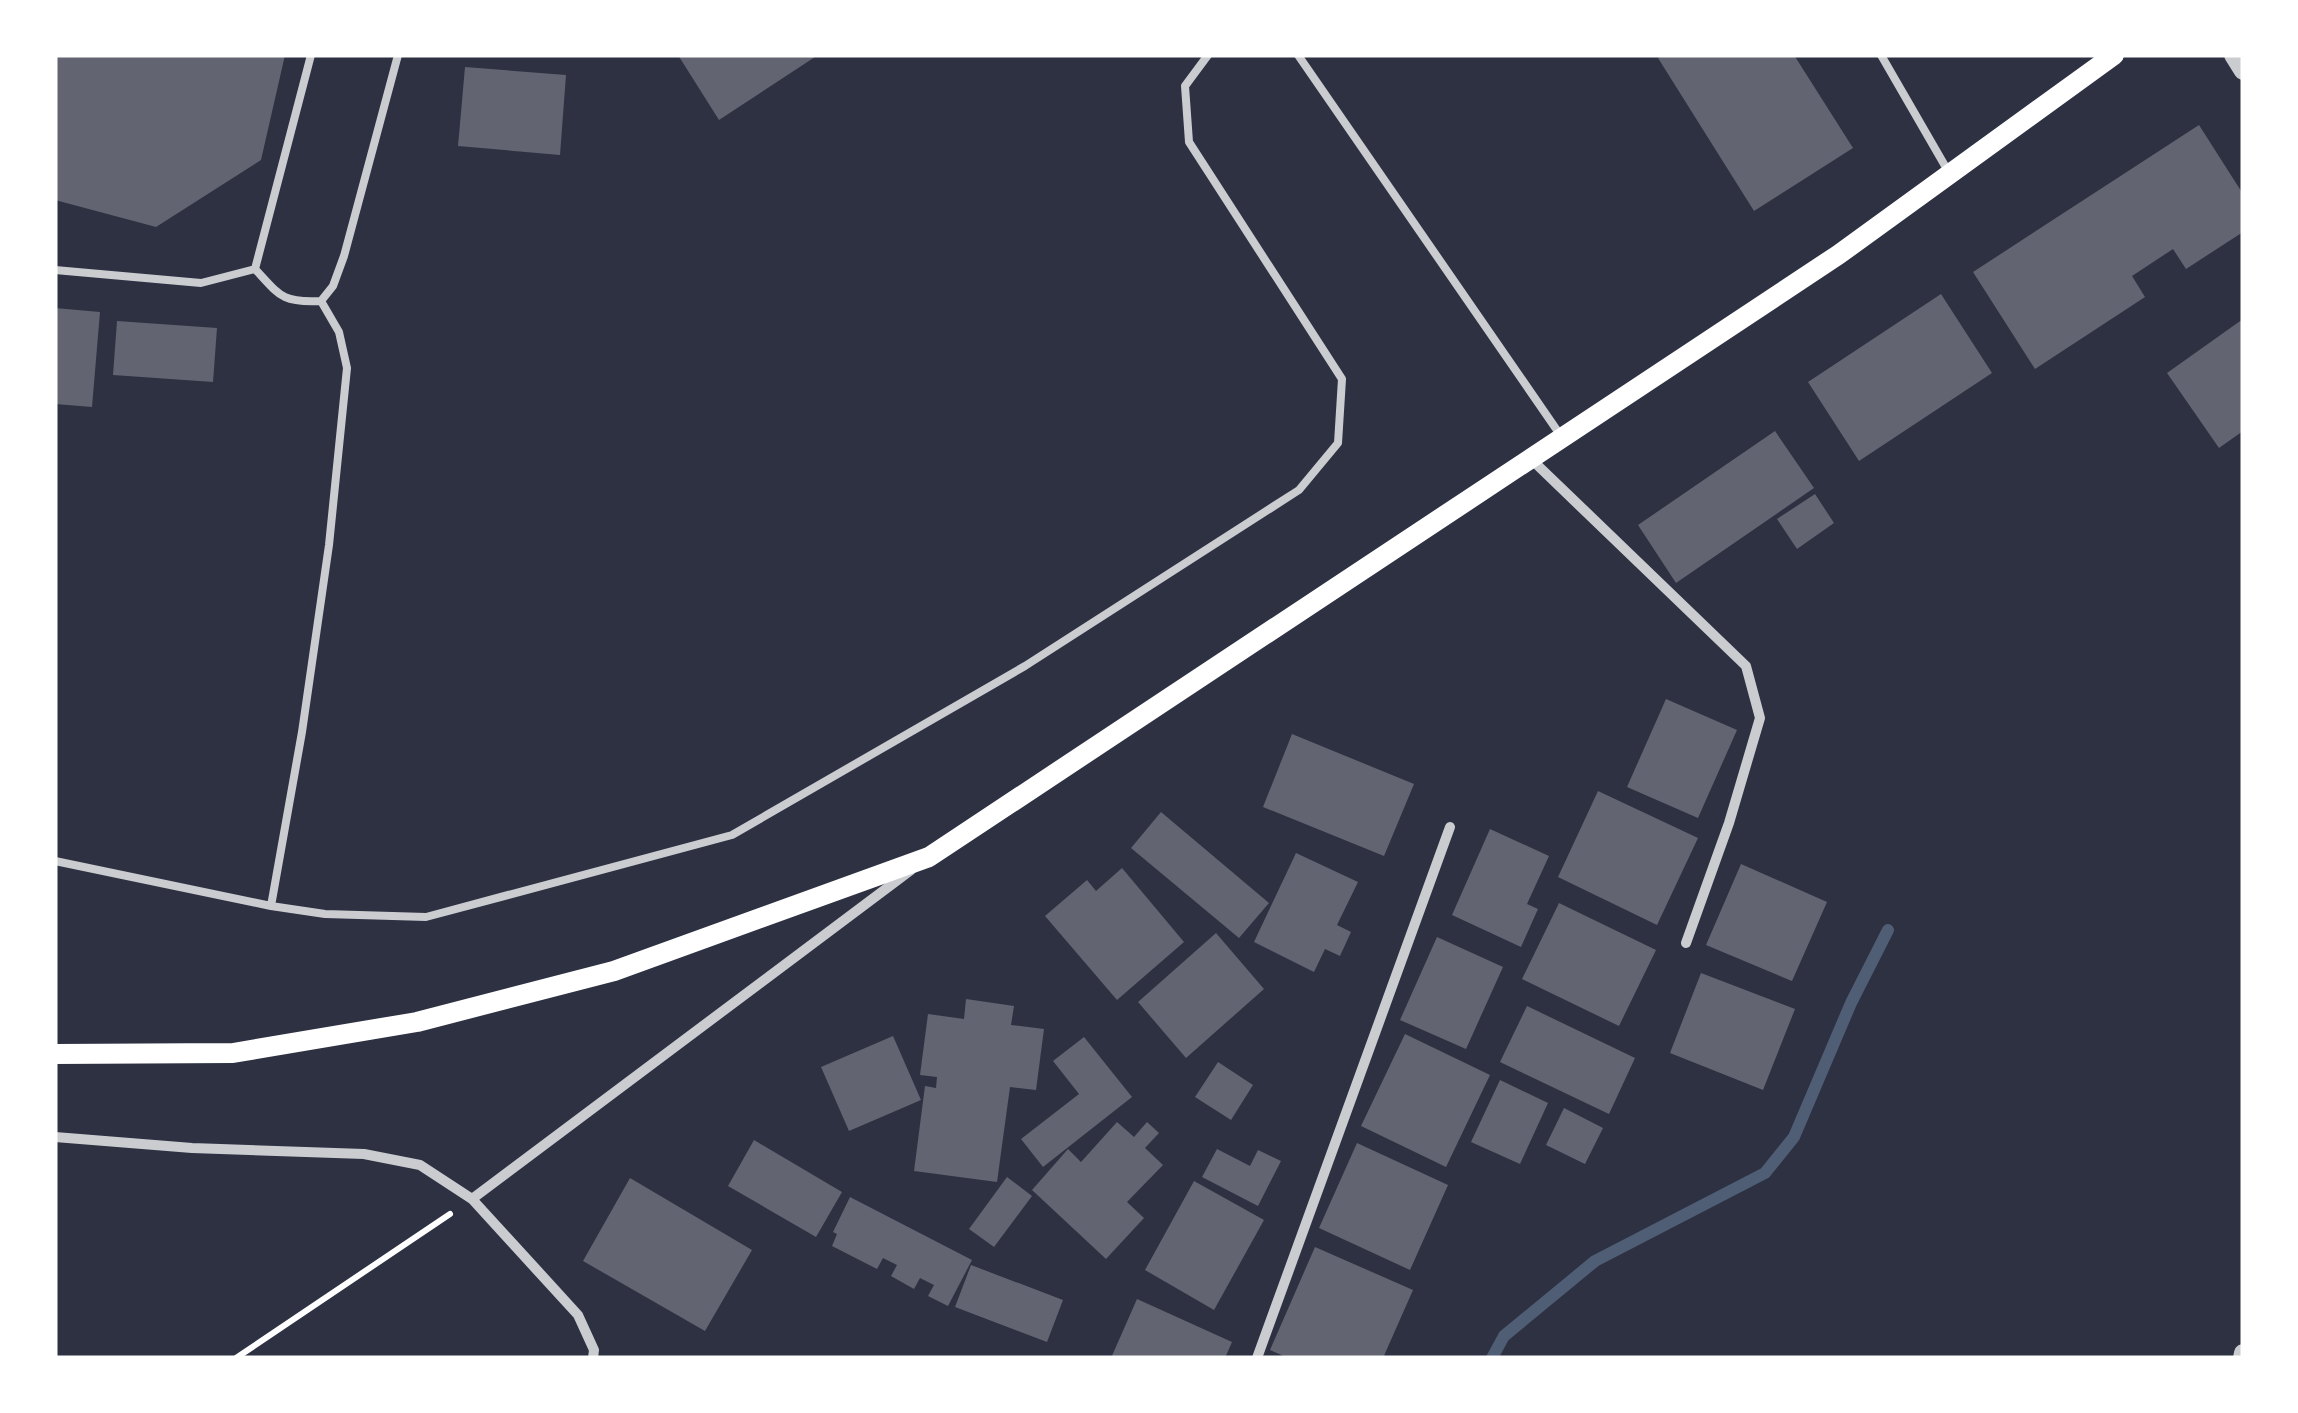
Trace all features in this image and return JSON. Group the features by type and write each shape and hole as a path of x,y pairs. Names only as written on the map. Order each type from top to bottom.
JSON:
{"main road":[{"path":"55,1054 233,1052 417,1022 614,970 929,857 1838,255 2114,55"}],"street":[{"path":"2232,55 2243,71"},
{"path":"1529,457 1746,666 1760,718 1730,823 1686,943"},
{"path":"1257,1358 1450,827"},
{"path":"472,1199 929,857"},
{"path":"55,1137 192,1148 364,1154 420,1165 472,1199 578,1314 594,1358"}],"lane":[{"path":"255,269 310,55"},
{"path":"255,269 282,298 295,302 321,301 333,286 398,55"},
{"path":"55,860 270,906 325,914 426,916 732,835 1024,666 1299,490 1338,443 1342,379 1190,142 1186,86 1208,55"},
{"path":"1298,55 1561,436"},
{"path":"1881,55 1950,175"},
{"path":"55,270 201,284 255,269"},
{"path":"270,906 302,732 329,546 347,368 339,332 321,301"}],"path":[{"path":"236,1358 472,1199"}],"building":[{"path":"55,55 285,55 261,160 156,227 55,200"},
{"path":"678,55 818,55 719,120"},
{"path":"1794,55 1853,148 1754,211 1658,58"},
{"path":"465,67 566,75 560,155 458,146"},
{"path":"2199,125 2243,194 2243,232 2186,269 2173,249 2132,276 2145,297 2035,369 1973,272"},
{"path":"1941,294 1992,373 1859,461 1808,382"},
{"path":"55,308 100,312 92,407 55,404"},
{"path":"2243,319 2243,431 2219,448 2167,373"},
{"path":"117,321 217,328 213,382 113,375"},
{"path":"1775,431 1814,488 1676,583 1638,525"},
{"path":"1815,494 1834,523 1797,549 1777,519"},
{"path":"1666,699 1737,730 1698,818 1627,787"},
{"path":"1292,734 1414,784 1384,856 1263,807"},
{"path":"1598,791 1698,838 1657,925 1558,877"},
{"path":"1161,812 1269,903 1239,938 1131,848"},
{"path":"1490,829 1549,856 1527,904 1538,909 1521,947 1452,915"},
{"path":"1296,853 1358,882 1337,925 1351,932 1340,956 1325,949 1314,972 1254,942"},
{"path":"1741,864 1827,902 1792,981 1706,945"},
{"path":"1122,868 1184,942 1117,1000 1045,916 1087,880 1096,891"},
{"path":"1559,903 1656,950 1619,1026 1522,979"},
{"path":"1216,933 1264,989 1186,1058 1138,1002"},
{"path":"1437,937 1503,967 1466,1049 1400,1020"},
{"path":"1701,973 1795,1009 1763,1090 1670,1053"},
{"path":"966,999 1014,1006 1011,1025 1044,1029 1036,1090 1010,1087 997,1182 914,1171 925,1086 936,1088 937,1077 920,1075 928,1014 964,1019"},
{"path":"1527,1006 1635,1058 1609,1114 1500,1062"},
{"path":"1405,1034 1490,1075 1446,1167 1361,1126"},
{"path":"893,1036 921,1100 849,1131 821,1067"},
{"path":"1084,1037 1132,1097 1043,1167 1021,1139 1079,1094 1053,1061"},
{"path":"1218,1062 1253,1085 1231,1120 1195,1097"},
{"path":"1500,1080 1548,1103 1520,1164 1471,1142"},
{"path":"1564,1108 1603,1128 1585,1164 1546,1145"},
{"path":"1117,1122 1134,1137 1147,1122 1159,1133 1145,1148 1163,1165 1127,1202 1144,1218 1106,1259 1032,1190 1068,1149 1081,1162"},
{"path":"754,1140 842,1192 816,1237 728,1186"},
{"path":"1357,1143 1448,1185 1410,1270 1319,1228"},
{"path":"1217,1149 1250,1166 1258,1150 1281,1161 1258,1206 1202,1177"},
{"path":"1007,1177 1032,1196 994,1247 969,1229"},
{"path":"630,1178 752,1250 705,1331 583,1261"},
{"path":"1194,1181 1264,1220 1214,1310 1145,1270"},
{"path":"850,1197 972,1260 948,1306 928,1296 934,1285 920,1278 914,1289 891,1276 897,1265 883,1258 877,1269 832,1246 837,1234 833,1232"},
{"path":"1315,1247 1413,1290 1383,1358 1288,1358 1270,1350"},
{"path":"971,1265 1063,1300 1047,1342 955,1307"},
{"path":"1137,1299 1232,1342 1225,1358 1111,1358"}],"waterway":[{"path":"1492,1358 1504,1336 1595,1261 1765,1173 1794,1137 1851,1003 1888,930"}]}
